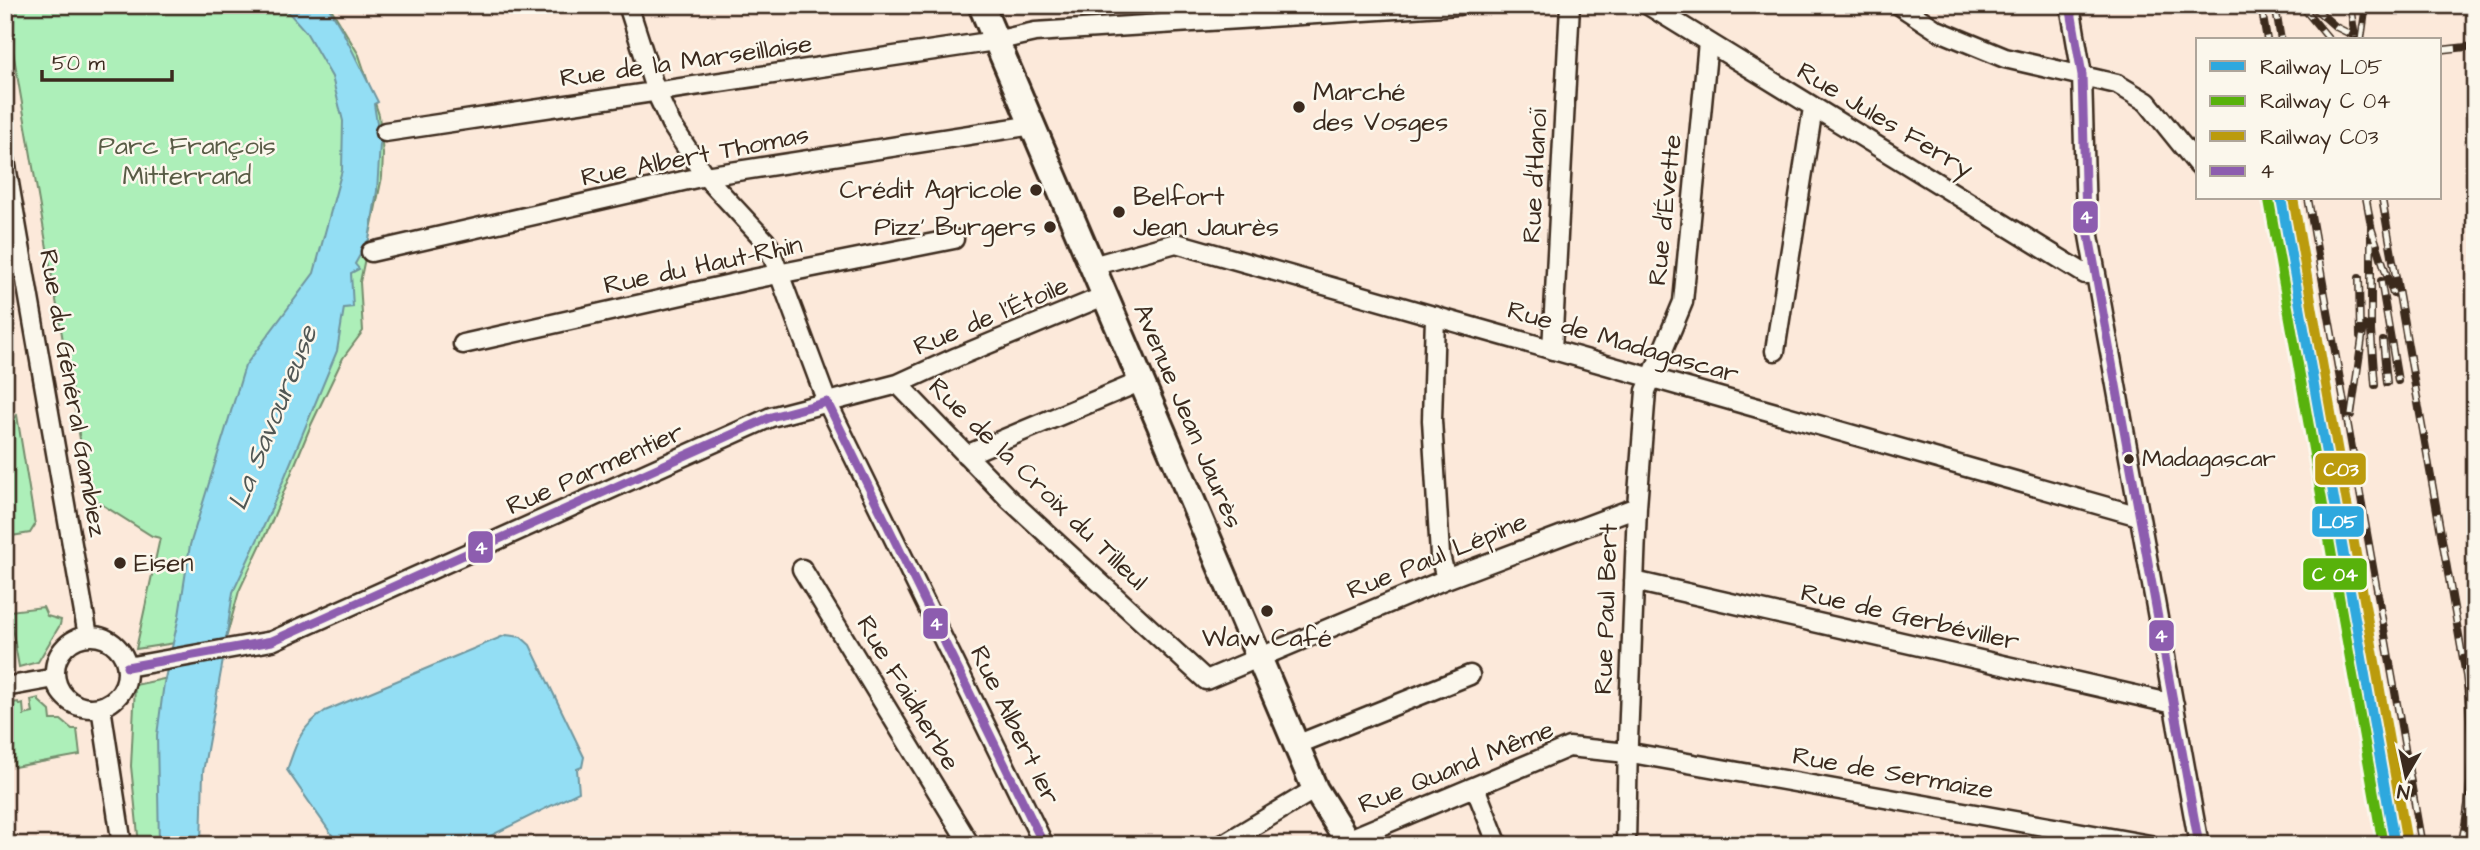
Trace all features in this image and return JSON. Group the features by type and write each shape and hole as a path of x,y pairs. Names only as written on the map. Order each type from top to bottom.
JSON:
{"main road":[{"name":"Avenue Jean Jaurès","path":"981,5 1315,789 1348,842"}],"street":[{"path":"628,5 656,92 671,124 705,176 768,244 827,402"},
{"name":"Rue de la Marseillaise","path":"385,132 995,41 1035,32 1459,5"},
{"name":"Rue d'Hanoï","path":"1552,350 1570,5"},
{"name":"Rue Jules Ferry","path":"1648,5 2085,274 2096,273"},
{"path":"1899,5 1937,30 2005,58 2117,84 2147,102 2196,163"},
{"path":"2070,5 2082,75 2086,219 2200,845"},
{"name":"Rue d'Évette","path":"1653,377 1683,302 1708,42"},
{"path":"1775,351 1813,108"},
{"name":"Rue Albert Thomas","path":"371,253 705,176 1033,125"},
{"name":"Rue du Général Gambiez","path":"5,160 11,227 89,636"},
{"name":"Rue du Haut-Rhin","path":"463,344 780,274 954,239"},
{"name":"Rue de Madagascar","path":"1092,266 1176,243 2139,516"},
{"name":"Rue de l'Étoile","path":"898,384 1104,296"},
{"path":"1435,316 1432,420 1440,555 1446,579"},
{"name":"Rue Paul Bert","path":"1626,845 1637,507 1646,391 1653,377"},
{"path":"966,455 1142,381"},
{"name":"Rue de la Croix du Tilleul","path":"827,402 898,384 1009,499 1206,680 1259,658"},
{"name":"Rue Parmentier","path":"135,666 272,641 771,417 827,402"},
{"name":"Rue Albert 1er","path":"827,402 1044,845"},
{"name":"Rue Paul Lépine","path":"1259,658 1446,579 1637,507"},
{"name":"Rue Faidherbe","path":"802,569 970,845"},
{"name":"Rue de Gerbéviller","path":"1634,581 2174,704"},
{"path":"89,636 99,637 118,647 135,666 120,694 101,707 78,706 67,699 55,678 59,655 67,645 89,636"},
{"path":"1296,745 1470,675"},
{"path":"5,687 55,678"},
{"path":"101,707 122,845"},
{"name":"Rue Quand Même","path":"1348,842 1569,747 1627,753"},
{"name":"Rue de Sermaize","path":"1627,753 2150,845"},
{"path":"1475,787 1498,845"},
{"path":"1222,845 1315,789"}],"green space":[{"name":"Parc François Mitterrand","path":"5,5 329,5 359,55 379,115 383,154 382,177 360,282 363,331 343,358 311,425 271,523 239,591 227,635 136,649 160,538 152,536 90,497"},
{"path":"17,415 35,525 30,533 5,537 5,431"},
{"path":"43,607 47,616 61,620 60,625 38,662 19,667 9,611"},
{"path":"173,677 165,845 139,845 131,766 135,685"},
{"path":"39,698 50,711 51,720 61,720 72,729 77,729 80,755 14,767 12,738 5,739 5,704 23,704 24,715 33,713 31,700"}],"water":[{"name":"La Savoureuse","path":"282,5 327,5 342,30 378,102 374,104 383,140 380,144 377,191 369,239 355,264 359,269 351,273 353,307 344,308 337,351 268,517 233,592 203,772 201,845 159,845 157,735 190,545 245,366 314,273 342,170 343,121 332,77 306,32"},
{"path":"506,635 521,637 530,645 584,757 582,767 577,769 579,792 480,841 481,845 339,845 287,770 304,730 325,711"}],"railway":[{"path":"2261,5 2267,38"},
{"path":"2275,5 2281,38"},
{"path":"2301,5 2328,38"},
{"path":"2311,5 2336,27 2358,38"},
{"path":"2350,5 2355,37"},
{"path":"2361,38 2366,5"},
{"path":"2442,50 2475,46"},
{"path":"2295,200 2410,845"},
{"path":"2308,200 2422,845"},
{"path":"2366,200 2373,236"},
{"path":"2382,200 2466,676 2471,760 2461,845"},
{"path":"2375,385 2371,331 2371,227 2393,294"},
{"path":"2359,278 2360,336"},
{"path":"2381,281 2398,381"},
{"path":"2351,415 2364,325"},
{"path":"2383,341 2387,383"}],"rail line":[{"name":"L05","path":"2281,200 2395,845"},
{"name":"C03","path":"2293,200 2407,843"}],"transit line":[{"name":"4","path":"2070,5 2082,75 2086,219 2199,845"},
{"path":"2269,200 2383,845"},
{"name":"4","path":"827,402 1044,845"},
{"name":"4","path":"127,667 272,641 771,417 827,402"}],"place":[{"name":"Marché des Vosges","path":"1299,107"},
{"name":"Crédit Agricole","path":"1036,190"},
{"name":"Belfort Jean Jaurès","path":"1119,212"},
{"name":"Pizz' Burgers","path":"1050,227"},
{"name":"Madagascar","path":"2129,459"},
{"name":"Eisen","path":"120,563"},
{"name":"Waw Café","path":"1267,611"}]}
